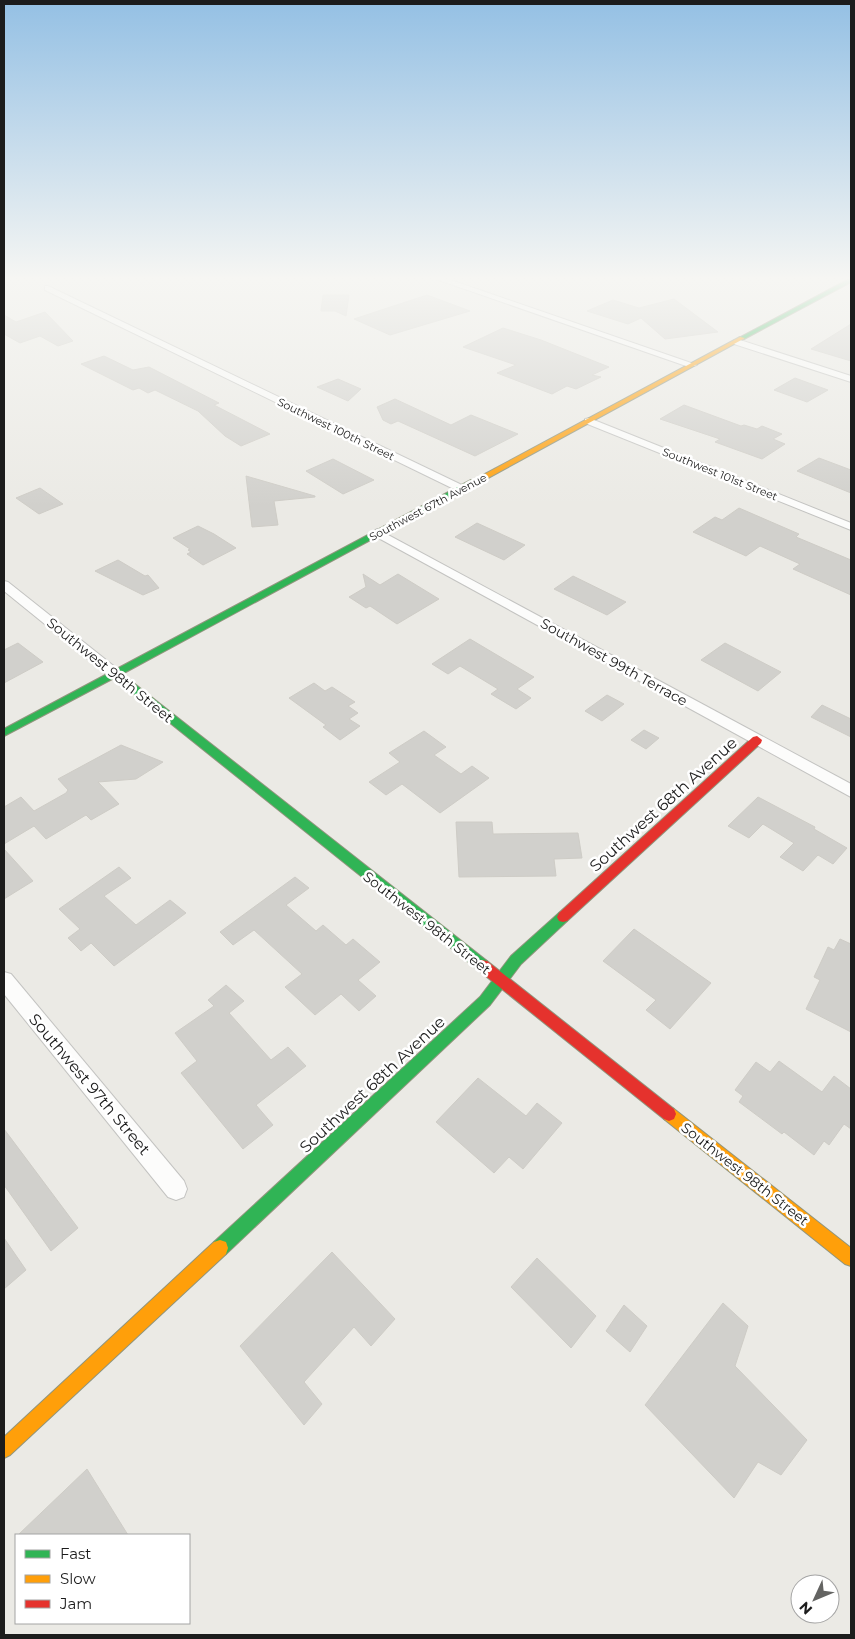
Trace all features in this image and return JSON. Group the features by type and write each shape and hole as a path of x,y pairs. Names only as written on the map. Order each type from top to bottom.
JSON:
{"main road":[{"name":"Southwest 67th Avenue","path":"4,733 715,353"},
{"name":"Southwest 98th Street","path":"115,674 851,1258"},
{"name":"Southwest 68th Avenue","path":"4,1449 485,1001 516,960 757,740"}],"street":[{"name":"Southwest 100th Street","path":"183,353 462,489"},
{"path":"659,353 692,365"},
{"path":"772,353 851,379"},
{"name":"Southwest 101st Street","path":"589,421 851,527"},
{"name":"Southwest 99th Terrace","path":"378,533 851,791"},
{"name":"Southwest 98th Street","path":"4,585 115,674"},
{"name":"Southwest 97th Street","path":"4,980 176,1188"}],"building":[{"path":"482,353 575,353 609,367 592,375 601,377 576,389 567,386 552,394 497,373 516,365"},
{"path":"826,353 851,353 851,361"},
{"path":"104,356 133,370 149,367 219,403 214,405 270,434 241,446 225,436 198,411 155,390 148,393 139,388 133,390 81,364"},
{"path":"795,378 828,390 807,402 774,390"},
{"path":"338,379 361,389 348,401 317,387"},
{"path":"395,399 451,425 471,415 518,434 475,456 398,421 391,424 383,420 377,407"},
{"path":"684,405 741,426 744,425 757,429 762,426 782,434 773,439 785,444 762,459 715,442 720,439 660,419"},
{"path":"819,458 851,470 851,493 797,471"},
{"path":"333,459 374,480 343,494 306,471"},
{"path":"246,476 315,497 274,501 278,525 252,527"},
{"path":"40,488 63,504 39,514 16,498"},
{"path":"739,508 799,534 796,537 851,560 851,595 793,569 800,564 760,546 746,556 693,532 715,517 722,520"},
{"path":"477,523 525,545 504,560 455,537"},
{"path":"198,526 236,548 203,565 187,554 191,552 188,550 190,549 173,538"},
{"path":"118,560 145,576 148,575 159,588 143,595 95,571"},
{"path":"363,574 380,585 398,574 439,599 397,624 370,606 366,608 349,597 366,587"},
{"path":"573,576 626,602 607,615 554,589"},
{"path":"470,639 534,677 517,689 531,698 516,709 491,694 498,689 460,666 448,674 432,664"},
{"path":"18,643 43,662 4,683 4,650"},
{"path":"725,643 781,672 758,691 701,660"},
{"path":"314,683 325,691 332,687 355,702 348,706 358,713 349,719 360,726 340,740 323,727 326,725 289,698"},
{"path":"607,695 624,704 602,721 585,711"},
{"path":"822,705 851,719 851,737 811,717"},
{"path":"644,730 659,738 646,749 631,740"},
{"path":"424,731 446,747 434,755 461,774 472,766 489,778 440,813 402,784 386,795 369,782 400,762 389,753"},
{"path":"121,745 163,762 136,779 98,782 119,804 91,820 86,815 46,839 34,826 4,844 4,807 21,797 34,811 66,793 68,790 58,779"},
{"path":"758,797 815,827 814,829 847,848 833,864 818,855 803,871 780,857 794,843 763,824 749,838 728,826"},
{"path":"456,822 492,822 493,834 578,833 582,858 554,859 556,876 459,877"},
{"path":"4,849 33,881 4,899"},
{"path":"119,867 131,878 104,896 136,925 170,900 186,913 114,966 91,943 81,951 68,938 80,929 59,909"},
{"path":"295,877 309,888 286,905 316,931 323,925 346,945 353,939 380,962 358,980 376,996 359,1011 341,994 315,1015 285,987 302,974 254,930 233,945 220,932"},
{"path":"634,929 711,983 670,1029 646,1010 656,1000 603,961"},
{"path":"840,939 851,944 851,1032 806,1009 820,980 814,977 828,947 834,950"},
{"path":"226,985 244,1001 229,1013 271,1060 288,1047 306,1066 256,1105 273,1125 243,1149 181,1073 197,1061 175,1033 214,1006 208,1000"},
{"path":"779,1061 822,1092 834,1076 851,1089 851,1129 844,1124 829,1145 824,1141 814,1155 739,1102 743,1096 735,1090 756,1062 770,1072"},
{"path":"478,1078 526,1116 537,1103 562,1123 523,1169 509,1157 494,1173 436,1122"},
{"path":"4,1129 78,1228 51,1251 4,1185"},
{"path":"4,1238 26,1270 4,1289"},
{"path":"332,1252 395,1319 371,1346 354,1327 304,1382 322,1404 304,1425 240,1346"},
{"path":"537,1258 596,1316 571,1348 511,1287"},
{"path":"723,1303 748,1326 735,1366 807,1440 781,1475 758,1462 734,1498 645,1405"},
{"path":"624,1305 647,1326 630,1352 606,1331"},
{"path":"87,1469 127,1534 19,1534"}],"traffic: fast":[{"path":"4,733 474,482"},
{"path":"115,674 482,965"},
{"path":"220,1248 485,1001 516,960 563,917"}],"traffic: slow":[{"path":"474,482 713,353"},
{"path":"669,1114 851,1258"},
{"path":"4,1449 220,1248"}],"traffic: jam":[{"path":"563,917 757,740"},
{"path":"482,965 669,1114"}]}
